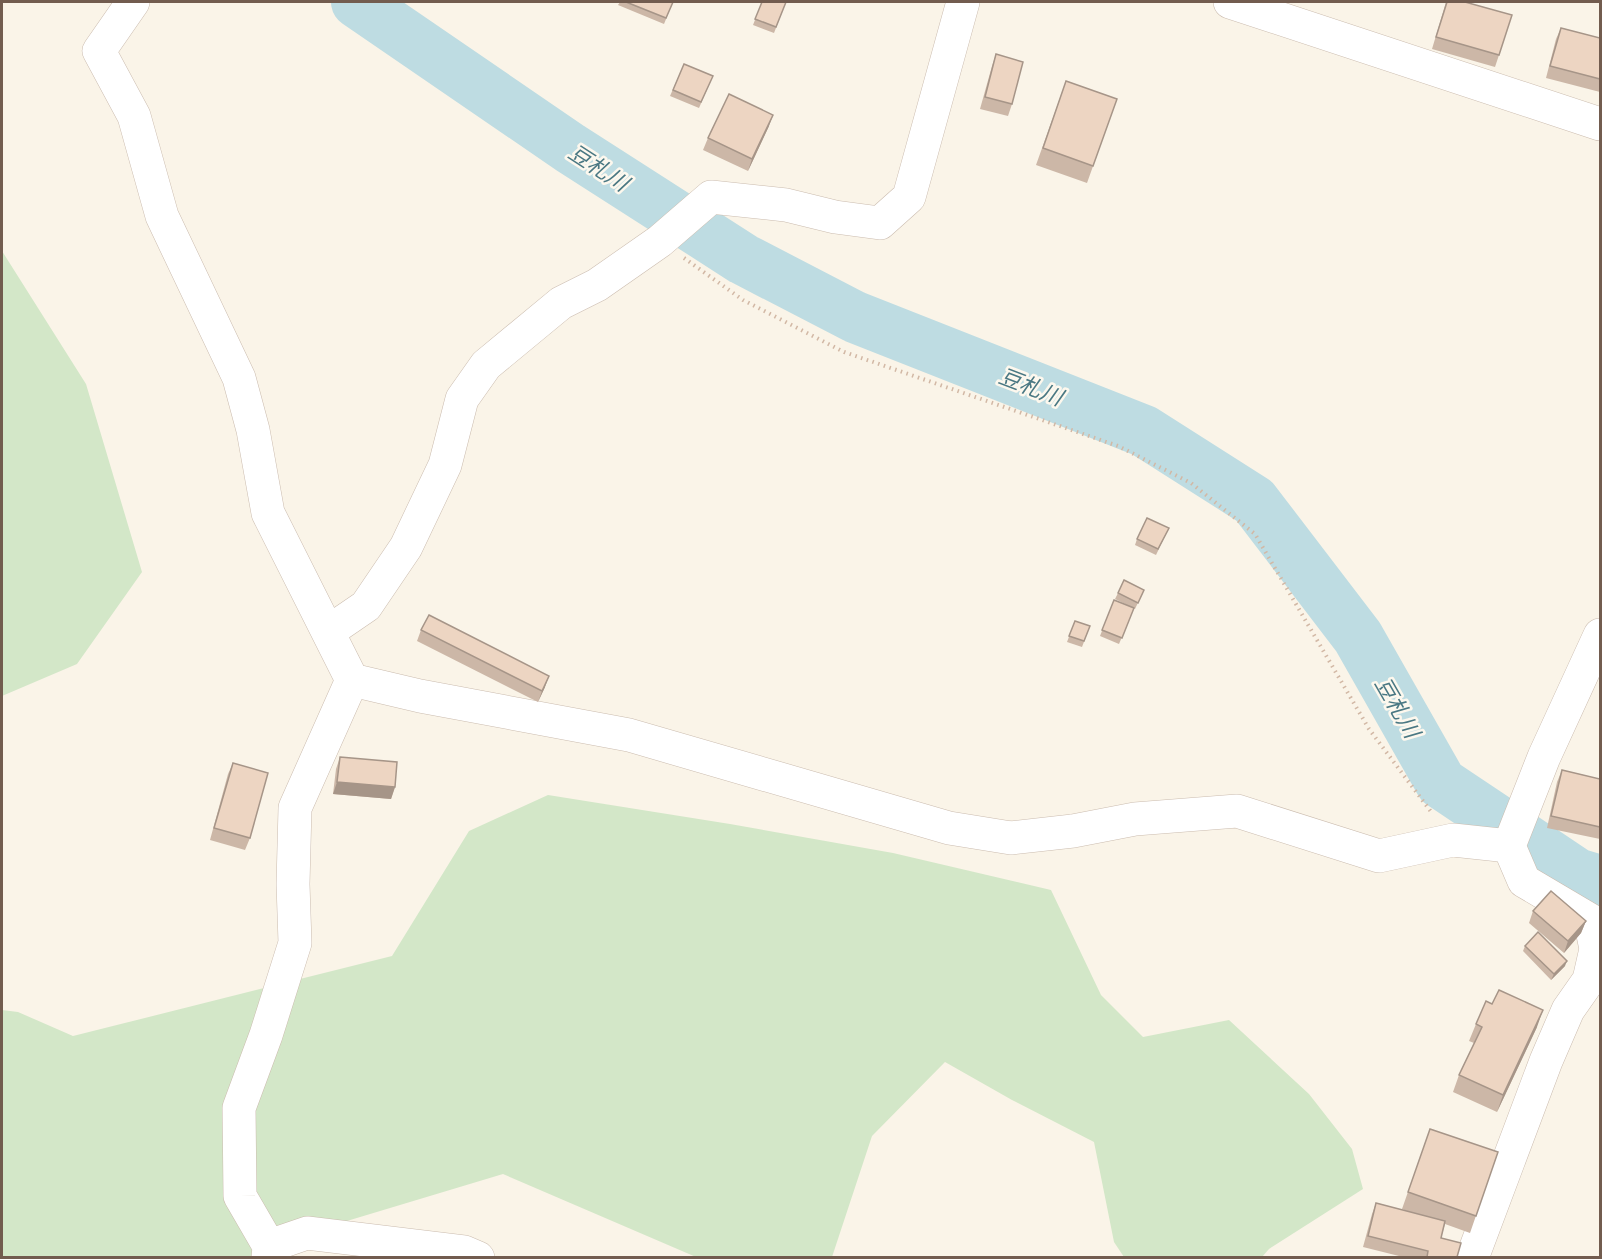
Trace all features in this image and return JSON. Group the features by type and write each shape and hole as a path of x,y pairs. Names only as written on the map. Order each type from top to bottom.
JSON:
{"street":[{"path":"134,2 99,51 134,116 162,216 239,378 253,430 268,513 352,680"},
{"path":"328,632 366,606 406,547 445,465 462,399 486,365 561,303 597,285 660,241 711,197 786,205 835,217 880,223 909,197 963,2"},
{"path":"1230,2 1600,124"},
{"path":"1472,1257 1546,1061 1568,1011 1589,980 1596,949 1590,920 1524,880 1509,846 1544,757 1600,635"},
{"path":"352,680 420,696 629,735 949,828 1011,838 1073,831 1135,819 1237,811 1379,856 1453,840 1509,846"},
{"path":"352,680 295,808 293,884 295,943 266,1035 239,1108 240,1196 269,1252 307,1233 464,1252 478,1257"}],"path":[{"path":"660,241 743,300 844,352 1118,446 1191,483 1255,534 1369,729 1453,840"}],"green space":[{"path":"2,251 86,384 142,572 77,664 2,696"},
{"path":"548,795 893,853 1051,890 1101,995 1143,1037 1229,1020 1309,1094 1352,1149 1363,1189 1269,1249 1262,1257 1124,1257 1114,1242 1094,1142 945,1062 872,1136 832,1257 696,1257 503,1174 307,1233 284,1257 2,1257 2,1010 18,1012 73,1036 392,956 469,831"}],"building":[{"path":"626,2 673,2 666,18"},
{"path":"762,2 786,2 776,27 755,19"},
{"path":"1447,2 1465,2 1512,15 1499,55 1436,37"},
{"path":"1561,28 1600,38 1600,79 1550,66"},
{"path":"996,54 1023,62 1012,104 985,97"},
{"path":"684,64 713,76 701,102 673,90"},
{"path":"1066,81 1117,99 1093,166 1043,148"},
{"path":"729,94 773,115 752,159 708,138"},
{"path":"1147,518 1169,528 1158,549 1137,539"},
{"path":"1124,580 1144,590 1138,603 1118,593"},
{"path":"1114,600 1134,608 1122,638 1102,630"},
{"path":"429,615 549,676 542,691 421,630"},
{"path":"1075,621 1090,626 1084,641 1069,636"},
{"path":"340,757 397,762 395,787 337,782"},
{"path":"233,763 268,773 250,838 214,828"},
{"path":"1562,770 1600,779 1600,827 1551,816"},
{"path":"1551,891 1586,921 1568,941 1533,911"},
{"path":"1538,932 1567,961 1554,974 1525,946"},
{"path":"1499,990 1543,1010 1503,1095 1459,1075 1482,1027 1476,1024 1486,1001 1492,1004"},
{"path":"1430,1129 1498,1152 1476,1216 1408,1192"},
{"path":"1376,1203 1445,1221 1441,1238 1461,1243 1457,1257 1427,1257 1428,1251 1368,1236"}],"waterway":[{"name":"豆札川","path":"357,2 570,148 743,259 855,317 1144,431 1254,501 1358,637 1441,783 1577,874 1600,881"}]}
